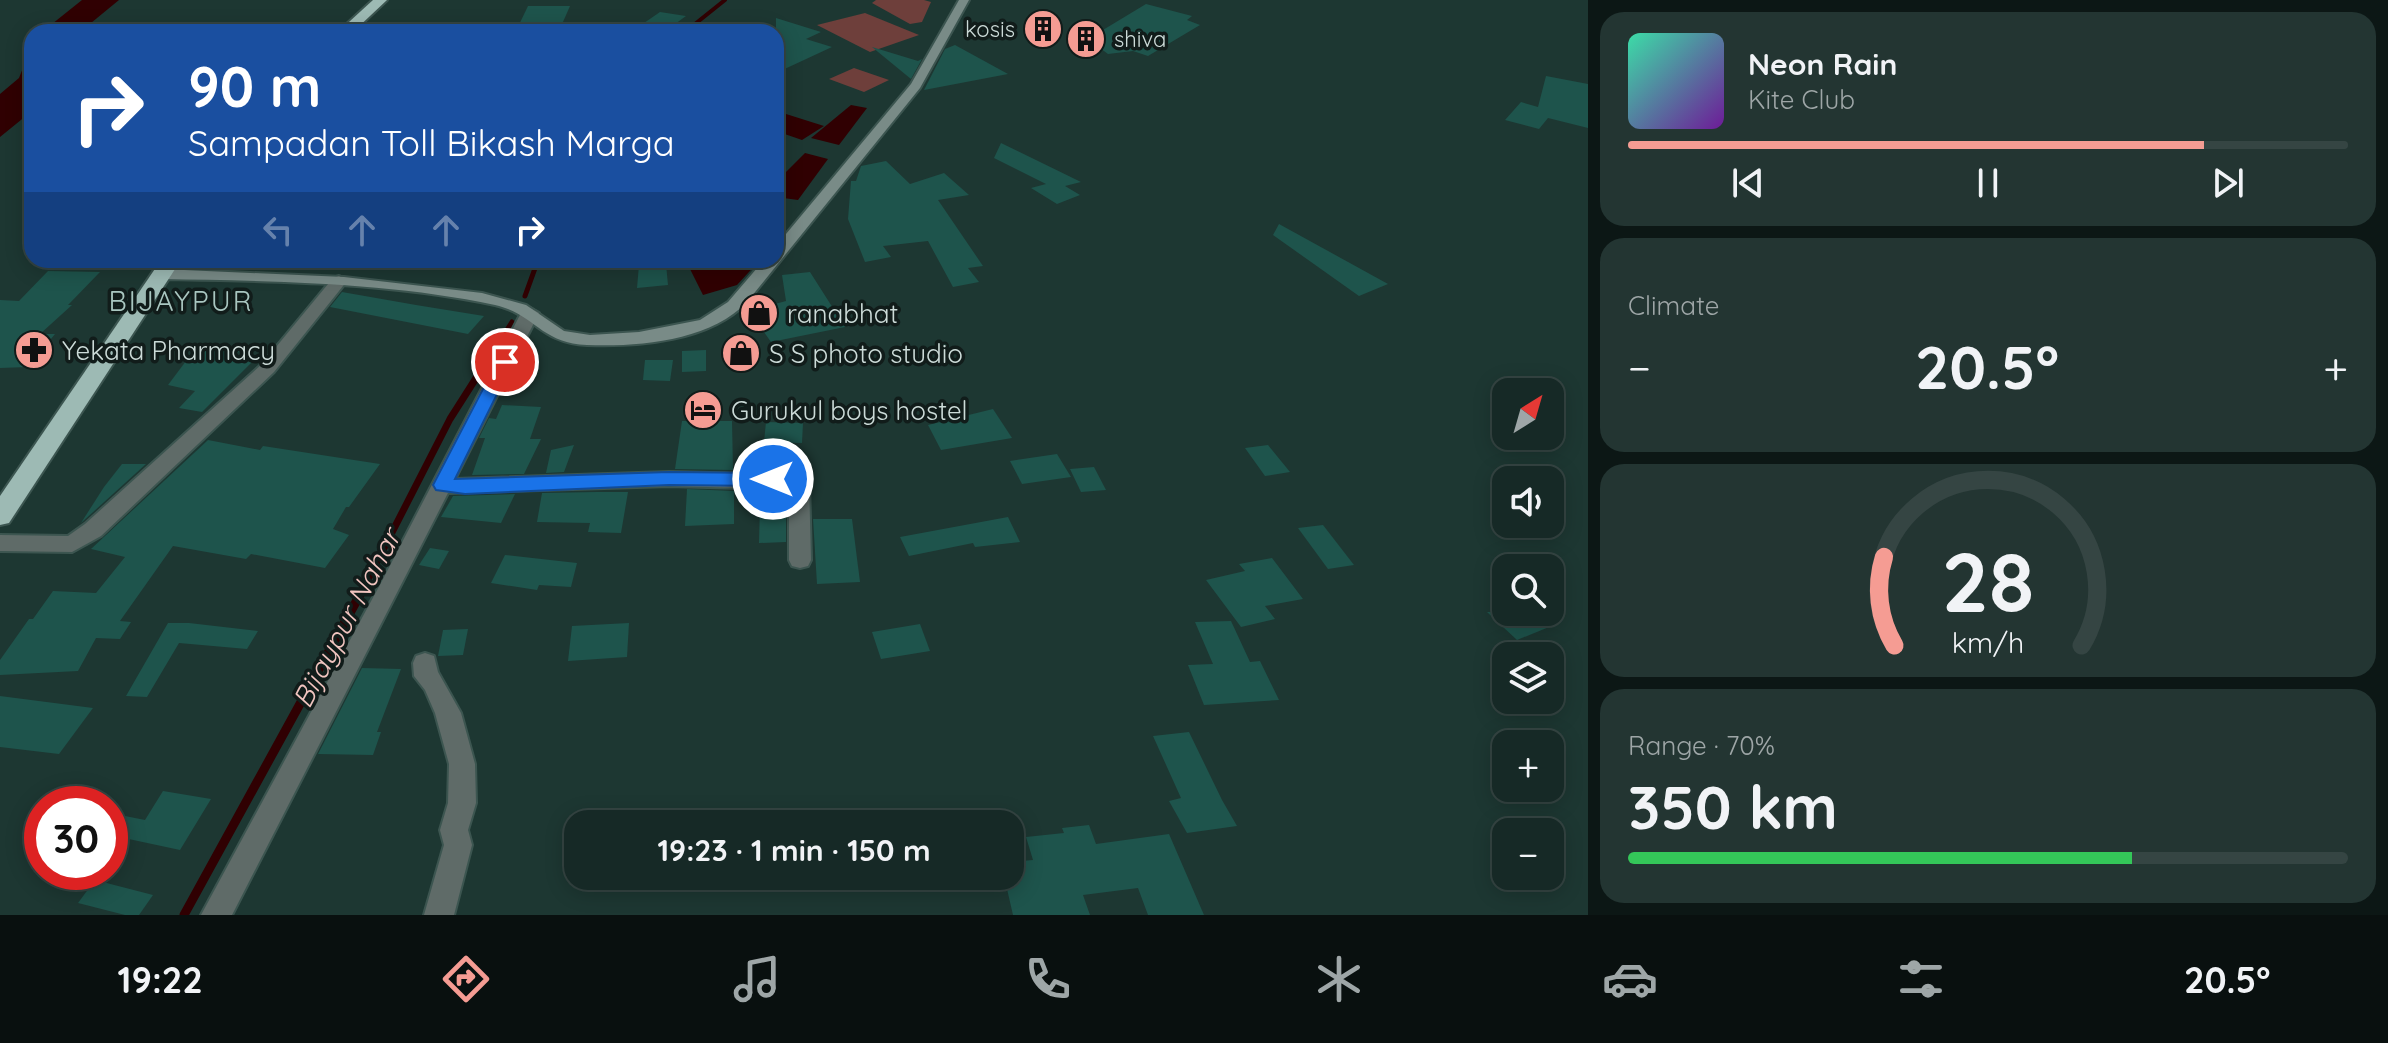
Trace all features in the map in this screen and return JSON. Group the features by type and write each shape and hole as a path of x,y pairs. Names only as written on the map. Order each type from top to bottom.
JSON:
{"highway":[{"path":"354,24 381,0"},
{"path":"0,516 165,268"}],"main road":[{"path":"784,246 916,85 964,0"},
{"path":"178,268 339,281 511,303 530,313 560,337 596,339 680,332 716,320 728,312 765,268"}],"street":[{"path":"0,543 72,544 93,530 268,368 339,281"},
{"path":"216,915 530,313"},
{"path":"442,485 465,487 669,479 799,482 800,560"},
{"path":"425,663 426,676 434,683 448,713 462,764 462,803 454,830 458,845 439,915"}],"shaded area":[{"path":"82,0 119,0 90,24 52,24"},
{"path":"876,0 931,2 922,22 910,24 872,3"},
{"path":"865,13 919,35 870,52 817,25"},
{"path":"24,65 24,118 0,137 0,94 19,78"},
{"path":"854,68 889,80 864,92 829,79"},
{"path":"851,105 867,108 839,145 811,138"},
{"path":"784,115 824,126 802,140 784,134"},
{"path":"805,153 828,159 798,200 784,198 784,174"},
{"path":"690,268 753,268 737,285 703,295"}],"building":[{"path":"1146,4 1192,16 1187,20 1200,25 1148,56 1133,51 1108,54 1088,39"},
{"path":"528,6 570,6 562,24 519,24"},
{"path":"660,12 686,16 675,24 643,24"},
{"path":"776,18 821,32 806,39 832,47 784,69 784,24 776,24"},
{"path":"955,45 1008,74 924,90 945,49"},
{"path":"872,47 918,61 922,59 911,79"},
{"path":"1546,76 1588,84 1588,128 1548,118 1539,129 1505,120 1521,102 1538,107"},
{"path":"1001,143 1081,182 1065,186 1080,195 1057,204 1031,188 1046,184 994,158"},
{"path":"886,161 910,184 944,173 969,195 938,200 983,266 968,268 979,282 953,287 928,241 883,246 891,257 865,262 848,219 851,181 856,181 861,166"},
{"path":"1279,224 1388,284 1359,296 1273,235"},
{"path":"639,268 666,268 668,285 637,288"},
{"path":"48,271 100,272 68,305 72,305 40,334 55,334 28,367 0,368 0,300 19,301"},
{"path":"810,272 845,327 771,342 749,311 786,301 782,275"},
{"path":"342,292 484,316 468,334 330,307"},
{"path":"198,345 242,348 231,361 252,362 202,412 179,408 195,391 168,385"},
{"path":"706,350 706,371 682,372 682,351"},
{"path":"645,360 673,360 670,381 643,380"},
{"path":"502,405 541,407 530,439 541,439 524,474 472,475 485,438 479,438 489,418 496,419"},
{"path":"993,409 1012,438 941,450 928,425"},
{"path":"682,421 732,421 733,470 675,469"},
{"path":"766,422 803,423 802,443 764,442"},
{"path":"208,440 260,450 263,446 380,464 333,529 349,535 325,568 251,554 246,559 173,546 120,621 131,622 120,639 96,638 78,671 0,675 0,660 53,591 96,593 125,557 91,549"},
{"path":"574,445 564,472 546,473 551,450"},
{"path":"1268,445 1290,472 1265,476 1245,448"},
{"path":"1057,454 1071,477 1022,484 1010,461"},
{"path":"122,464 146,464 81,523 104,487"},
{"path":"1094,467 1106,490 1081,492 1070,469"},
{"path":"687,489 734,491 734,524 685,526"},
{"path":"628,492 621,533 588,532 590,523 537,522 542,493"},
{"path":"515,494 501,523 441,517 453,496"},
{"path":"786,504 786,542 759,543 760,505"},
{"path":"1008,517 1020,542 975,547 973,543 909,556 900,537"},
{"path":"813,519 852,519 860,582 817,584"},
{"path":"1323,525 1354,565 1328,569 1298,528"},
{"path":"430,548 449,551 439,569 419,565"},
{"path":"505,555 577,563 571,587 539,585 537,590 491,583"},
{"path":"1272,558 1303,599 1265,606 1275,619 1241,627 1206,580 1245,571 1239,564"},
{"path":"1231,621 1250,662 1260,661 1279,700 1204,705 1188,665 1213,664 1195,622"},
{"path":"168,623 258,631 247,649 179,643 147,697 126,696"},
{"path":"629,623 627,657 568,661 572,626"},
{"path":"920,624 930,651 881,659 872,632"},
{"path":"1502,626 1552,626 1517,640"},
{"path":"468,629 463,655 438,656 443,630"},
{"path":"362,668 401,669 377,732 381,732 373,755 318,754"},
{"path":"0,696 93,708 59,754 0,747"},
{"path":"1189,732 1237,826 1187,833 1169,801 1181,798 1153,736"},
{"path":"163,791 211,799 180,850 128,839 128,817 145,820"},
{"path":"1089,825 1096,844 1169,834 1204,915 1148,915 1138,888 1083,895 1090,915 1013,915 1007,890 1024,890 1024,861 1033,860 1026,837 1064,833 1062,828"},
{"path":"128,889 153,895 139,915 125,915 78,903 88,890"}],"waterway":[{"name":"Bijaypur Nahar","path":"695,24 725,0"},
{"name":"Bijaypur Nahar","path":"525,296 535,268"},
{"name":"Bijaypur Nahar","path":"498,344 512,322"},
{"name":"Bijaypur Nahar","path":"361,593 450,419 499,342"},
{"name":"Bijaypur Nahar","path":"184,915 362,591"}],"place":[{"name":"kosis","path":"1043,29"},
{"name":"shiva","path":"1086,39"},
{"name":"ranabhat","path":"759,313"},
{"name":"Yekata Pharmacy","path":"34,350"},
{"name":"S S photo studio","path":"741,353"},
{"name":"Gurukul boys hostel","path":"703,410"}],"district":[{"name":"BIJAYPUR","path":"181,300"}],"route":[{"path":"505,362 442,485 465,487 669,479 773,479"}]}
